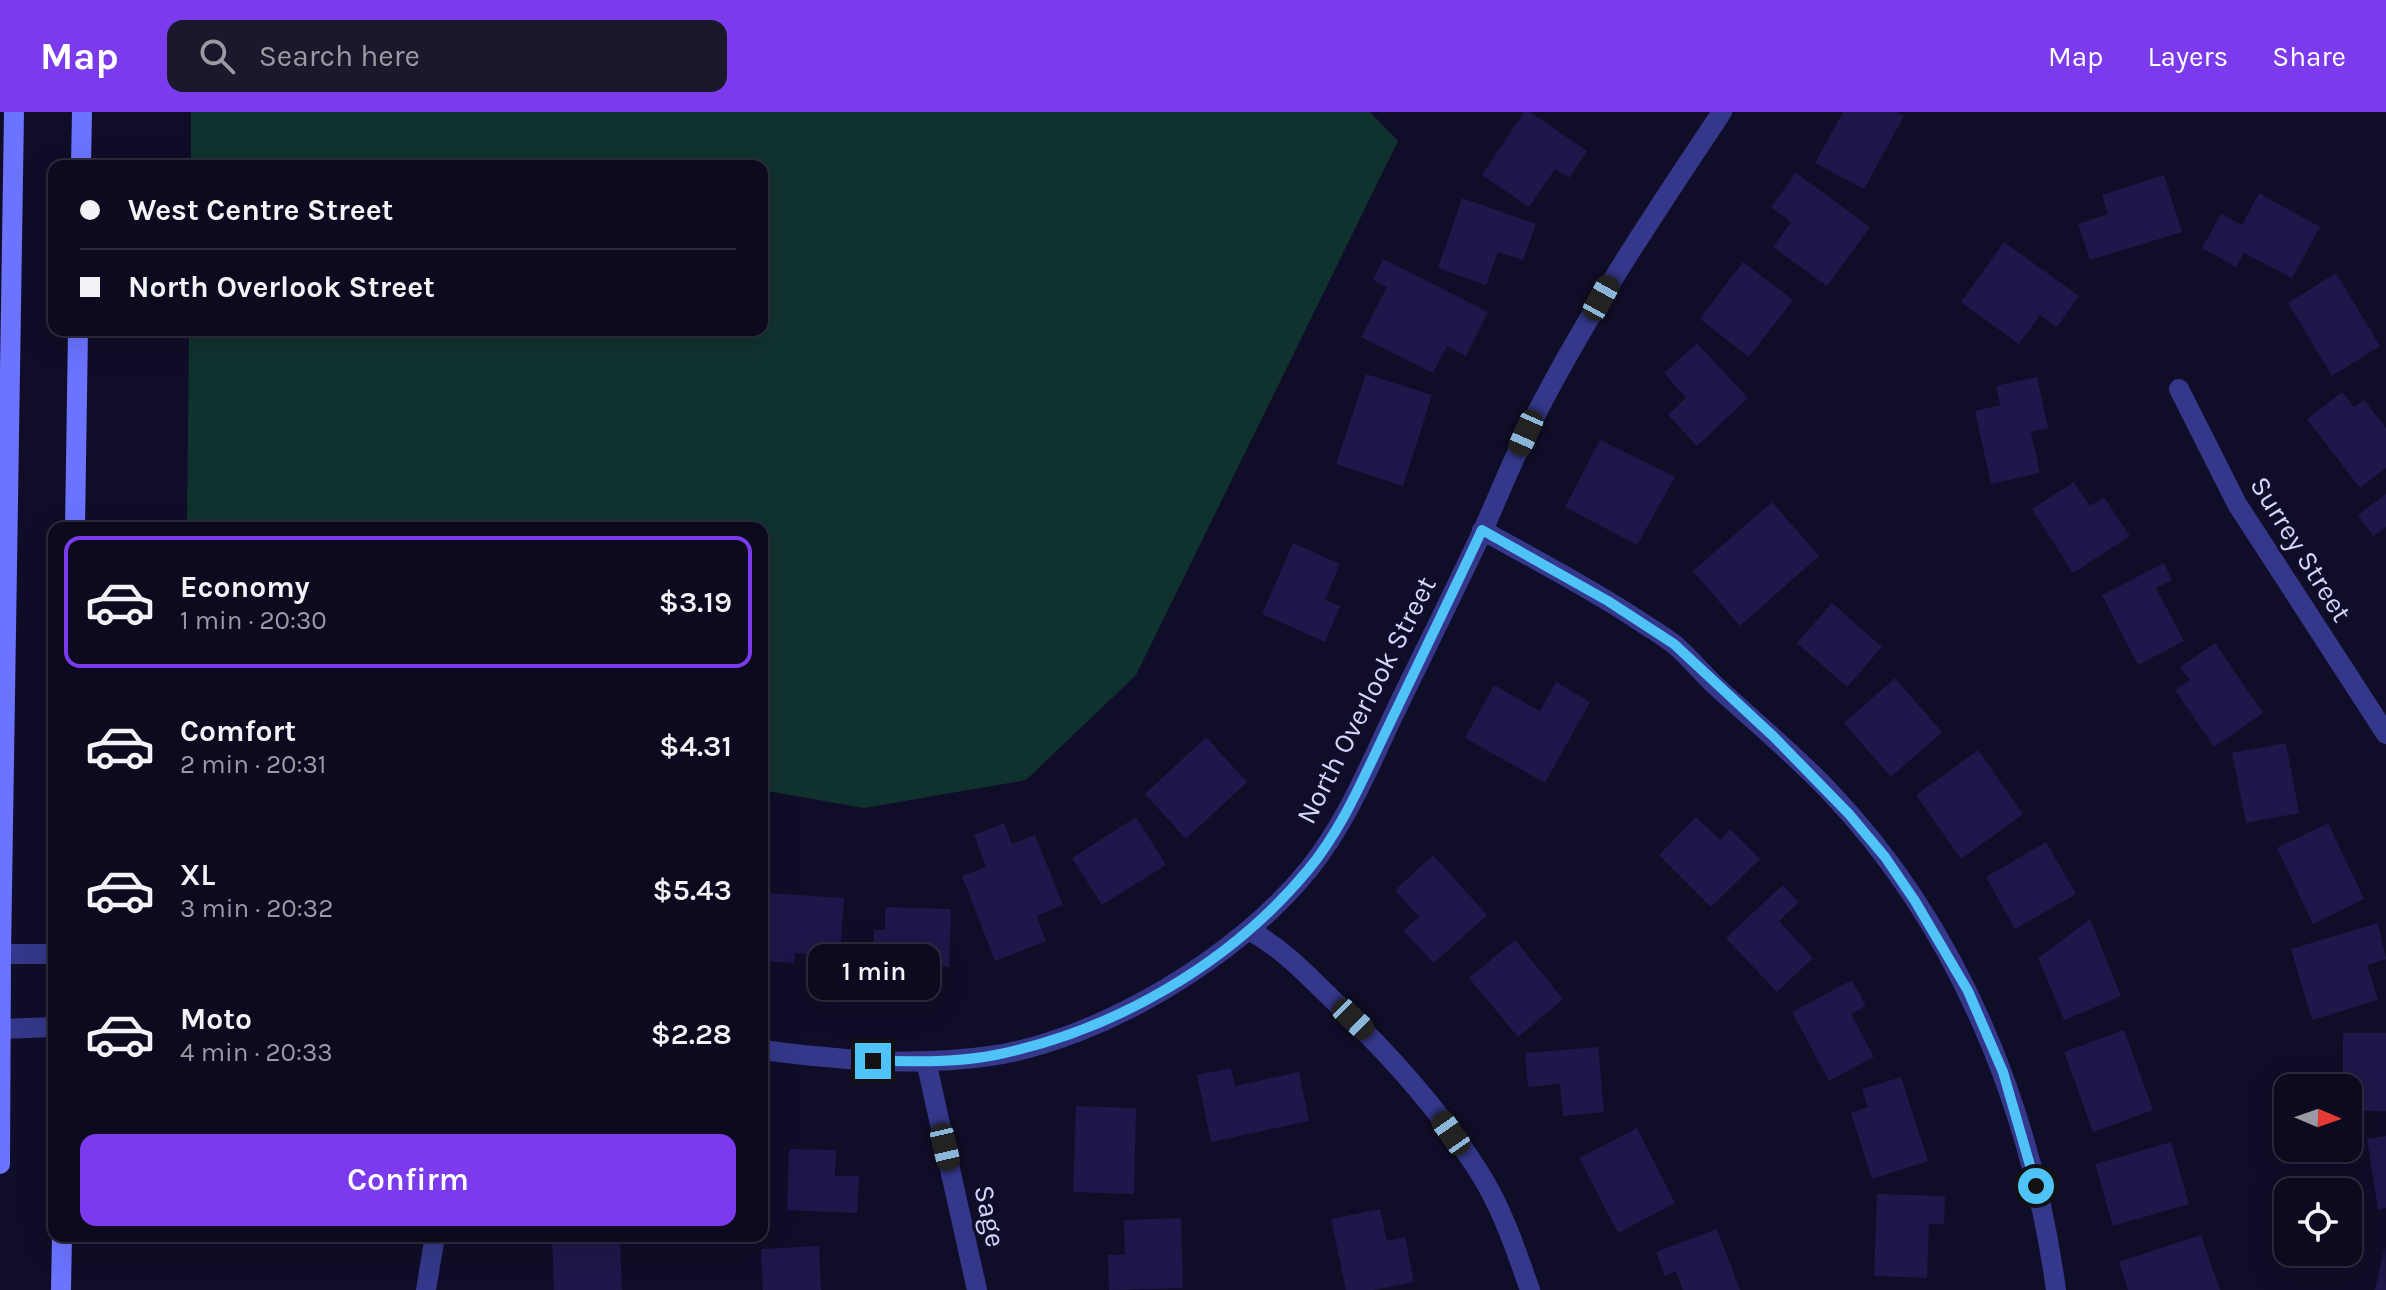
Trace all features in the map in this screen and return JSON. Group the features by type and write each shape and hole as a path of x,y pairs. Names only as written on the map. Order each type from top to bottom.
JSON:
{"street":[{"path":"0,1164 0,954 14,112"},
{"path":"81,160 82,112"},
{"name":"North Overlook Street","path":"768,1051 847,1061 926,1061 992,1056 1053,1040 1121,1014 1189,975 1249,930 1308,870 1347,813 1526,433 1616,271 1722,112"},
{"path":"75,522 78,336"},
{"name":"Surrey Street","path":"2179,389 2237,504 2386,734"},
{"path":"1482,530 1608,601 1674,644 1830,792 1885,857 1930,923 1968,991 2003,1072 2030,1158 2056,1290"},
{"path":"1249,930 1277,946 1372,1038 1437,1112 1481,1174 1511,1234 1530,1290"},
{"path":"0,954 48,954"},
{"path":"0,1029 48,1027"},
{"name":"Sage","path":"926,1061 977,1290"},
{"path":"61,1290 62,1242"},
{"path":"426,1290 434,1242"}],"green space":[{"path":"191,112 1370,112 1398,141 1136,675 1026,780 864,808 768,791 768,522 187,522 189,336 768,336 768,160 191,160"}],"building":[{"path":"1524,112 1530,112 1587,151 1569,178 1555,169 1529,207 1482,175"},
{"path":"1843,112 1897,112 1904,116 1864,189 1815,163"},
{"path":"1796,173 1870,227 1827,286 1773,247 1791,222 1771,207"},
{"path":"2164,175 2182,232 2090,260 2078,224 2108,214 2102,195"},
{"path":"2259,193 2320,227 2292,278 2244,253 2236,267 2202,248 2221,214 2242,225"},
{"path":"1462,198 1536,224 1523,260 1498,252 1486,285 1438,268"},
{"path":"2004,242 2079,296 2057,327 2040,315 2019,344 1961,302"},
{"path":"1383,259 1488,312 1466,356 1447,346 1433,373 1361,337 1387,287 1373,280"},
{"path":"1743,262 1793,300 1749,357 1700,319"},
{"path":"2336,273 2380,346 2332,376 2288,303"},
{"path":"1697,343 1748,398 1697,446 1668,415 1686,398 1664,373"},
{"path":"1366,374 1432,395 1403,486 1336,464"},
{"path":"2037,377 2048,428 2031,432 2040,473 1991,484 1975,411 2000,405 1996,386"},
{"path":"2342,392 2354,407 2364,400 2386,428 2386,468 2360,488 2307,419"},
{"path":"1600,440 1675,477 1637,545 1565,507"},
{"path":"2074,482 2090,506 2104,497 2130,536 2073,573 2032,509"},
{"path":"2386,494 2386,527 2373,536 2358,515"},
{"path":"1772,502 1819,556 1740,626 1693,571"},
{"path":"1293,543 1340,564 1325,600 1340,606 1325,642 1262,614"},
{"path":"2164,563 2172,580 2156,588 2184,641 2138,665 2102,595"},
{"path":"1832,603 1882,647 1847,687 1797,643"},
{"path":"2215,643 2263,713 2214,747 2175,690 2190,680 2180,667"},
{"path":"1895,678 1942,732 1891,777 1844,723"},
{"path":"1556,682 1590,702 1545,783 1465,738 1494,685 1540,711"},
{"path":"1206,737 1247,782 1186,839 1145,794"},
{"path":"2286,743 2299,813 2246,823 2232,753"},
{"path":"1978,750 2023,814 1961,859 1916,795"},
{"path":"1136,817 1166,865 1102,905 1072,858"},
{"path":"1696,817 1720,840 1730,829 1760,859 1711,907 1659,855"},
{"path":"1004,823 1012,844 1035,835 1063,905 1037,916 1046,941 995,961 962,876 986,867 974,835"},
{"path":"2328,823 2364,899 2313,924 2277,848"},
{"path":"2046,842 2076,894 2015,929 1986,877"},
{"path":"1433,855 1487,915 1434,963 1403,931 1419,917 1395,890"},
{"path":"1783,885 1799,902 1779,921 1813,958 1777,992 1726,938"},
{"path":"768,893 844,898 840,956 795,953 794,963 768,961"},
{"path":"885,907 951,909 949,967 873,964 874,930 885,930"},
{"path":"2090,919 2121,996 2064,1020 2038,958"},
{"path":"2378,923 2386,959 2367,965 2378,1000 2312,1020 2291,949"},
{"path":"1515,940 1563,999 1518,1037 1469,978"},
{"path":"1852,980 1866,1006 1851,1014 1874,1057 1829,1081 1792,1012"},
{"path":"2124,1030 2153,1110 2093,1132 2064,1052"},
{"path":"2343,1033 2386,1033 2386,1111 2362,1111 2362,1074 2343,1074"},
{"path":"1598,1047 1604,1112 1563,1116 1560,1084 1528,1087 1525,1053"},
{"path":"1231,1068 1235,1086 1299,1072 1309,1121 1211,1142 1197,1075"},
{"path":"1901,1077 1928,1161 1872,1179 1851,1113 1868,1107 1862,1089"},
{"path":"1076,1106 1136,1108 1134,1194 1073,1192"},
{"path":"1637,1128 1675,1203 1618,1233 1579,1158"},
{"path":"2386,1136 2386,1208 2378,1210 2367,1139"},
{"path":"2171,1142 2189,1204 2113,1226 2095,1164"},
{"path":"789,1149 836,1150 835,1176 859,1176 857,1213 787,1210"},
{"path":"1877,1194 1945,1196 1944,1224 1929,1224 1927,1278 1874,1276"},
{"path":"1380,1209 1387,1241 1405,1237 1414,1282 1373,1290 1346,1290 1331,1219"},
{"path":"1181,1218 1183,1288 1109,1290 1108,1255 1125,1255 1124,1220"},
{"path":"1717,1229 1740,1290 1683,1290 1676,1271 1665,1276 1656,1252"},
{"path":"2201,1235 2220,1290 2128,1290 2119,1262"},
{"path":"552,1242 620,1242 622,1290 554,1290"},
{"path":"819,1246 821,1290 763,1290 761,1249"},
{"path":"2385,1246 2386,1290 2375,1290"}],"route":[{"path":"873,1061 992,1056 1053,1040 1121,1014 1189,975 1249,930 1308,870 1347,813 1482,530 1608,601 1674,644 1774,737 1849,814 1885,857 1930,923 1968,991 2003,1072 2036,1186"}]}
